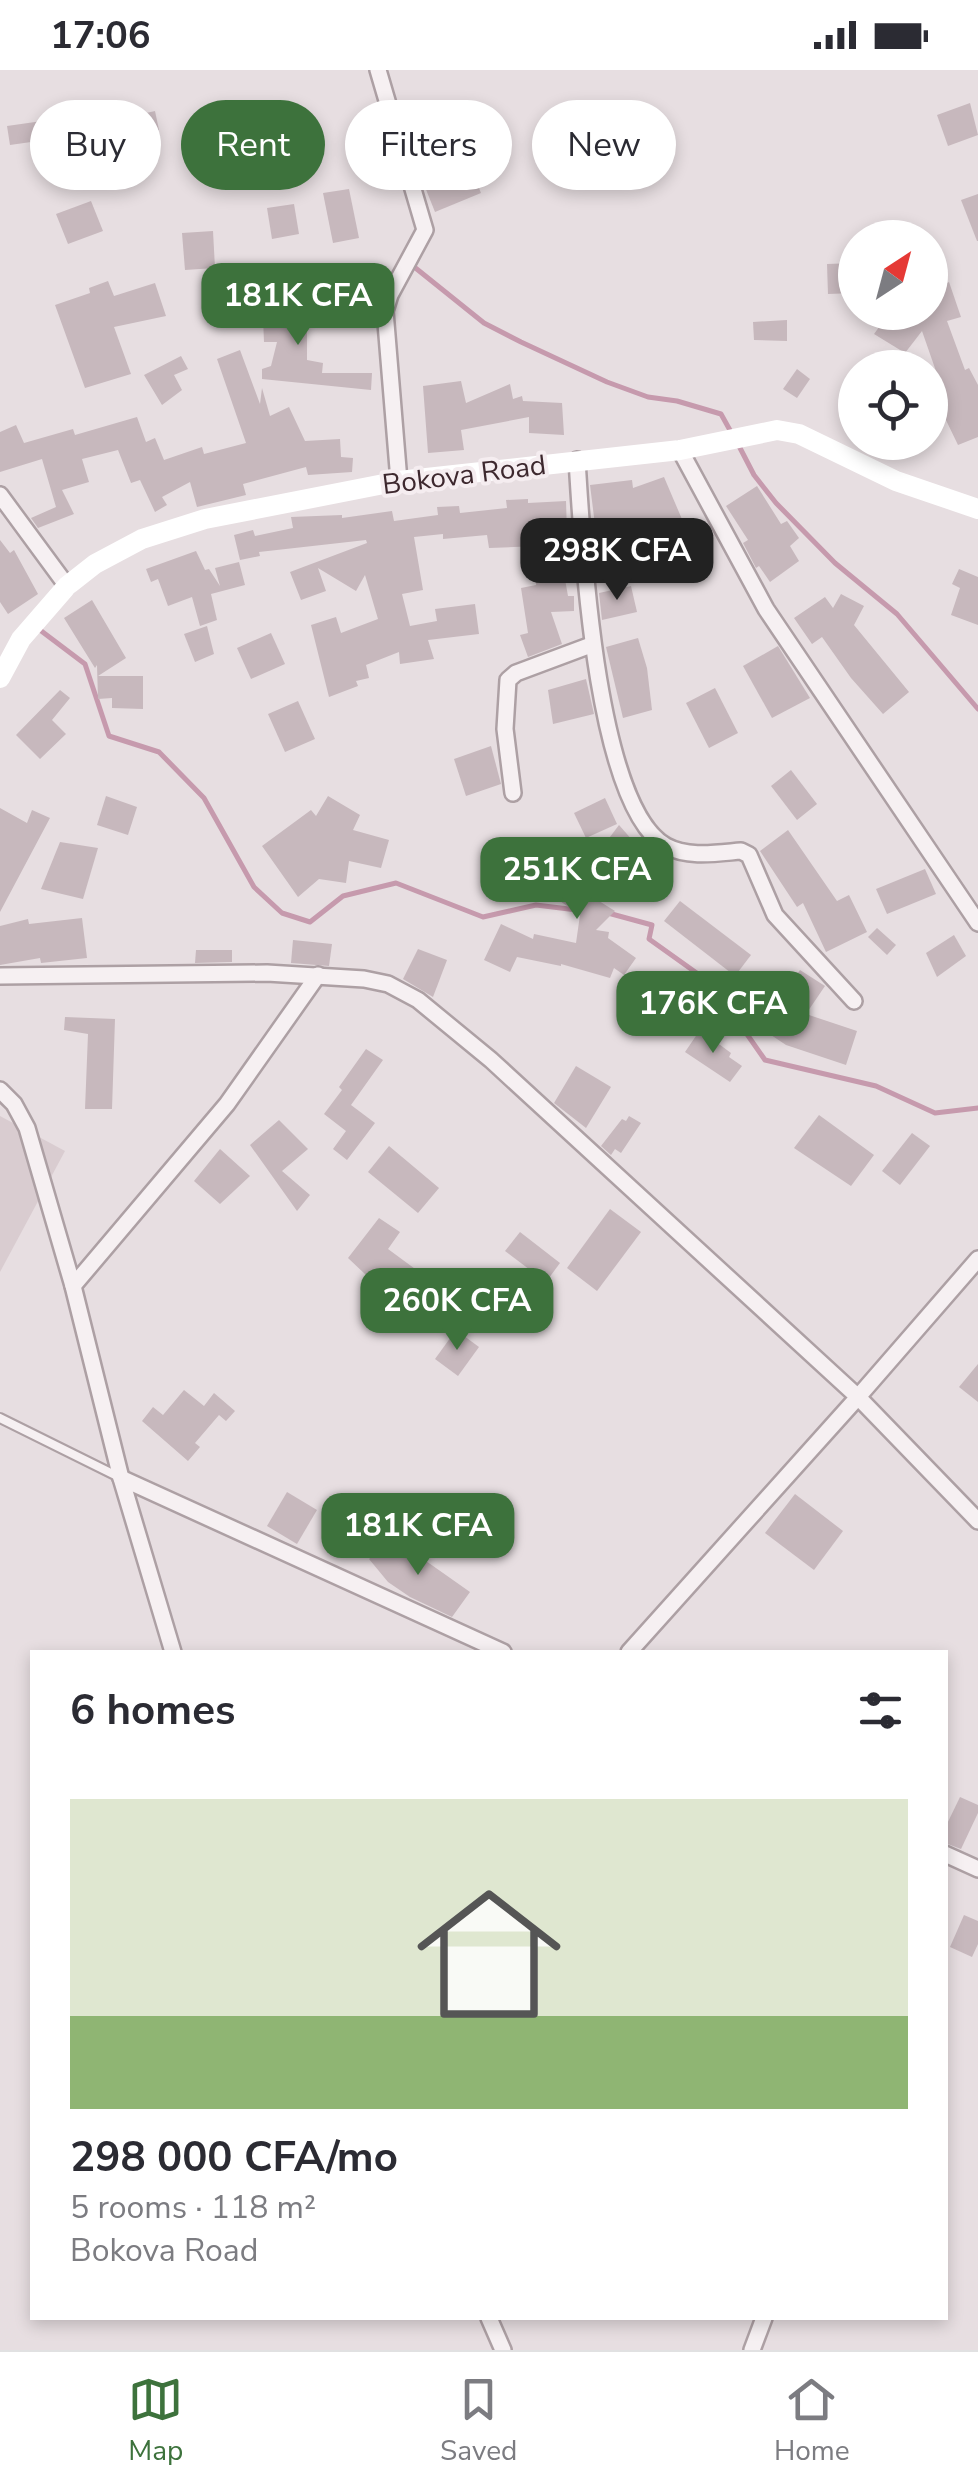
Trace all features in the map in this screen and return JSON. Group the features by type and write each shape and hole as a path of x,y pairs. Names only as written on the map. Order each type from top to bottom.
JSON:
{"street":[{"path":"378,70 426,230 390,294 385,311 399,481"},
{"name":"Bokova Road","path":"0,678 21,639 68,586 96,564 142,539 205,519 399,481 680,450 777,430 799,434 896,480 978,509"},
{"path":"680,450 766,608 978,922"},
{"path":"577,460 591,645 630,801 664,845 686,854 748,855 775,915 854,1001"},
{"path":"0,496 68,586"},
{"path":"513,793 505,730 508,680 516,673 591,645"},
{"path":"0,976 318,975 388,984 418,1000 491,1060 858,1397 978,1520"},
{"path":"73,1286 227,1104 318,975"},
{"path":"0,1090 14,1104 27,1128 171,1650"},
{"path":"631,1650 978,1259"},
{"path":"121,1478 499,1650"},
{"path":"948,1859 978,1869"},
{"path":"489,2320 503,2350"},
{"path":"752,2350 763,2320"}],"lane":[{"path":"0,1418 121,1478"}],"shaded area":[{"path":"0,1116 65,1151 0,1272"}],"building":[{"path":"970,103 978,135 948,146 937,115"},
{"path":"30,123 30,142 10,145 7,126"},
{"path":"349,190 359,238 333,243 323,193"},
{"path":"426,190 480,190 481,193 435,212"},
{"path":"978,194 978,241 977,241 961,200"},
{"path":"91,201 103,231 68,244 56,214"},
{"path":"294,204 299,234 272,239 267,208"},
{"path":"213,231 215,268 185,270 182,233"},
{"path":"827,264 838,264 838,294 828,294"},
{"path":"108,281 114,296 155,283 166,316 114,327 131,374 85,388 55,305 90,293 89,288"},
{"path":"949,282 961,317 948,321"},
{"path":"296,291 298,321 307,321 307,360 323,363 322,373 372,373 371,390 262,379 262,369 271,366 277,342 264,342 262,293"},
{"path":"787,320 787,341 754,340 753,322"},
{"path":"948,324 965,370 969,368 978,385 978,437 958,445 948,424 948,350 929,350 922,331 907,350 900,350 874,334 877,330 948,330"},
{"path":"240,350 260,404 262,388 270,416 289,407 305,441 340,439 341,457 353,458 352,472 308,475 306,467 243,484 246,495 197,507 190,482 162,497 167,505 155,512 140,480 131,483 118,450 82,459 89,482 62,490 74,514 38,528 31,518 56,507 42,459 0,472 0,432 16,425 24,443 73,429 75,435 137,417 146,442 155,438 164,460 202,447 204,454 246,443 217,359"},
{"path":"181,356 188,369 174,375 182,390 162,405 144,375"},
{"path":"797,369 810,379 797,398 783,389"},
{"path":"461,381 466,403 510,384 513,399 522,396 523,401 562,403 564,435 529,433 529,417 461,430 464,450 428,453 423,386"},
{"path":"664,477 687,531 707,523 714,536 667,556 654,524 596,533 590,485 632,480 633,488"},
{"path":"757,486 781,524 787,521 799,538 790,546 799,561 770,582 759,566 756,568 743,543 748,540 726,506"},
{"path":"528,499 528,503 566,501 563,568 568,596 574,596 574,611 551,612 562,644 528,657 520,635 528,633 521,588 536,585 538,546 489,548 487,535 414,537 423,590 402,594 410,626 437,621 435,609 475,604 479,634 428,640 434,659 400,664 399,652 366,665 369,678 329,697 311,625 336,617 341,633 378,619 365,575 356,591 318,568 326,591 301,600 290,572 367,543 366,540 259,552 260,556 240,560 234,535 253,530 255,536 293,528 291,517 342,518 392,511 394,521 438,515 437,507 459,506 460,513 507,508 506,500"},
{"path":"0,540 10,553 14,550 38,594 8,614 0,602"},
{"path":"196,551 205,570 209,569 220,586 215,568 239,562 245,585 211,594 217,620 200,626 192,597 168,606 158,579 151,582 146,569"},
{"path":"959,569 978,577 978,625 951,615 960,588 952,584"},
{"path":"631,586 637,612 602,620 599,593"},
{"path":"841,594 864,606 854,625 909,692 883,714 822,637 812,644 794,618 825,597 833,608"},
{"path":"92,600 126,658 98,676 143,676 143,709 112,708 112,698 98,699 97,665 95,668 64,618"},
{"path":"207,626 214,654 195,662 184,634"},
{"path":"271,633 285,664 251,679 237,648"},
{"path":"638,638 647,668 652,710 623,718 606,647"},
{"path":"778,646 810,698 772,718 743,666"},
{"path":"586,679 594,714 553,724 548,690"},
{"path":"715,688 738,733 709,748 686,703"},
{"path":"60,690 70,698 52,720 66,734 40,759 16,735"},
{"path":"298,701 315,739 285,752 268,714"},
{"path":"491,746 501,784 466,796 454,759"},
{"path":"791,770 817,804 797,820 771,786"},
{"path":"106,796 137,807 128,835 97,825"},
{"path":"328,796 360,815 353,830 389,840 381,868 349,861 346,883 319,879 298,897 262,846 311,810 316,816"},
{"path":"605,798 617,824 586,838 574,813"},
{"path":"0,808 27,823 32,810 50,818 0,912"},
{"path":"619,825 641,850 627,870 619,863 591,896 615,911 596,930 609,932 608,938 636,958 624,975 614,968 610,978 517,957 510,972 484,960 501,924 533,939 534,934 576,943 580,915 557,899 570,884 573,886"},
{"path":"788,830 837,901 849,895 867,932 826,952 803,903 797,907 760,851"},
{"path":"60,842 98,848 83,899 41,889"},
{"path":"925,869 936,894 887,914 876,889"},
{"path":"680,901 751,955 735,976 664,921"},
{"path":"82,918 87,958 41,963 40,958 0,965 0,926 28,919 29,924"},
{"path":"877,928 896,945 887,955 868,937"},
{"path":"954,935 966,956 937,977 926,953"},
{"path":"293,940 332,944 329,966 291,963"},
{"path":"418,949 447,960 433,997 403,979"},
{"path":"196,950 232,950 232,962 195,963"},
{"path":"800,970 825,986 806,1014 857,1031 846,1065 786,1045 759,1027"},
{"path":"65,1017 115,1019 112,1109 85,1109 88,1034 64,1030"},
{"path":"700,1030 742,1066 730,1082 685,1052"},
{"path":"366,1049 383,1060 351,1105 375,1123 347,1160 333,1149 346,1131 324,1114"},
{"path":"576,1066 611,1087 586,1128 554,1103"},
{"path":"819,1115 874,1155 851,1186 794,1148"},
{"path":"629,1116 641,1123 621,1153 615,1149 611,1155 601,1146 622,1119 626,1121"},
{"path":"279,1120 308,1149 282,1171 310,1195 297,1211 250,1145"},
{"path":"912,1133 930,1146 900,1185 882,1171"},
{"path":"389,1146 439,1188 418,1213 368,1172"},
{"path":"220,1149 250,1176 220,1204 194,1181"},
{"path":"610,1209 641,1232 597,1291 567,1268"},
{"path":"379,1218 400,1232 388,1249 441,1288 417,1320 383,1295 348,1258"},
{"path":"520,1232 560,1263 546,1282 505,1251"},
{"path":"456,1330 479,1347 458,1376 435,1359"},
{"path":"978,1364 978,1402 959,1387"},
{"path":"184,1390 204,1406 214,1393 235,1411 226,1421 219,1415 195,1443 200,1447 188,1461 142,1421 153,1407 163,1415"},
{"path":"287,1492 317,1510 297,1544 267,1526"},
{"path":"795,1494 843,1531 814,1570 765,1533"},
{"path":"397,1535 423,1566 426,1561 470,1592 452,1617 388,1582 369,1559"},
{"path":"960,1797 978,1805 961,1849 948,1844 948,1822"},
{"path":"964,1915 978,1921 978,1944 972,1957 950,1947"}],"waterway":[{"path":"413,266 484,323 607,382 648,397 721,414 731,432"},
{"path":"739,446 754,475 776,503 835,563 897,614 978,709"},
{"path":"36,627 85,664 109,736 159,752 204,798 254,887 282,913 310,922 343,896 396,883 483,917 536,905 577,910"},
{"path":"608,913 652,925 649,939 712,984 765,1060 876,1086 935,1113 978,1108"}]}
